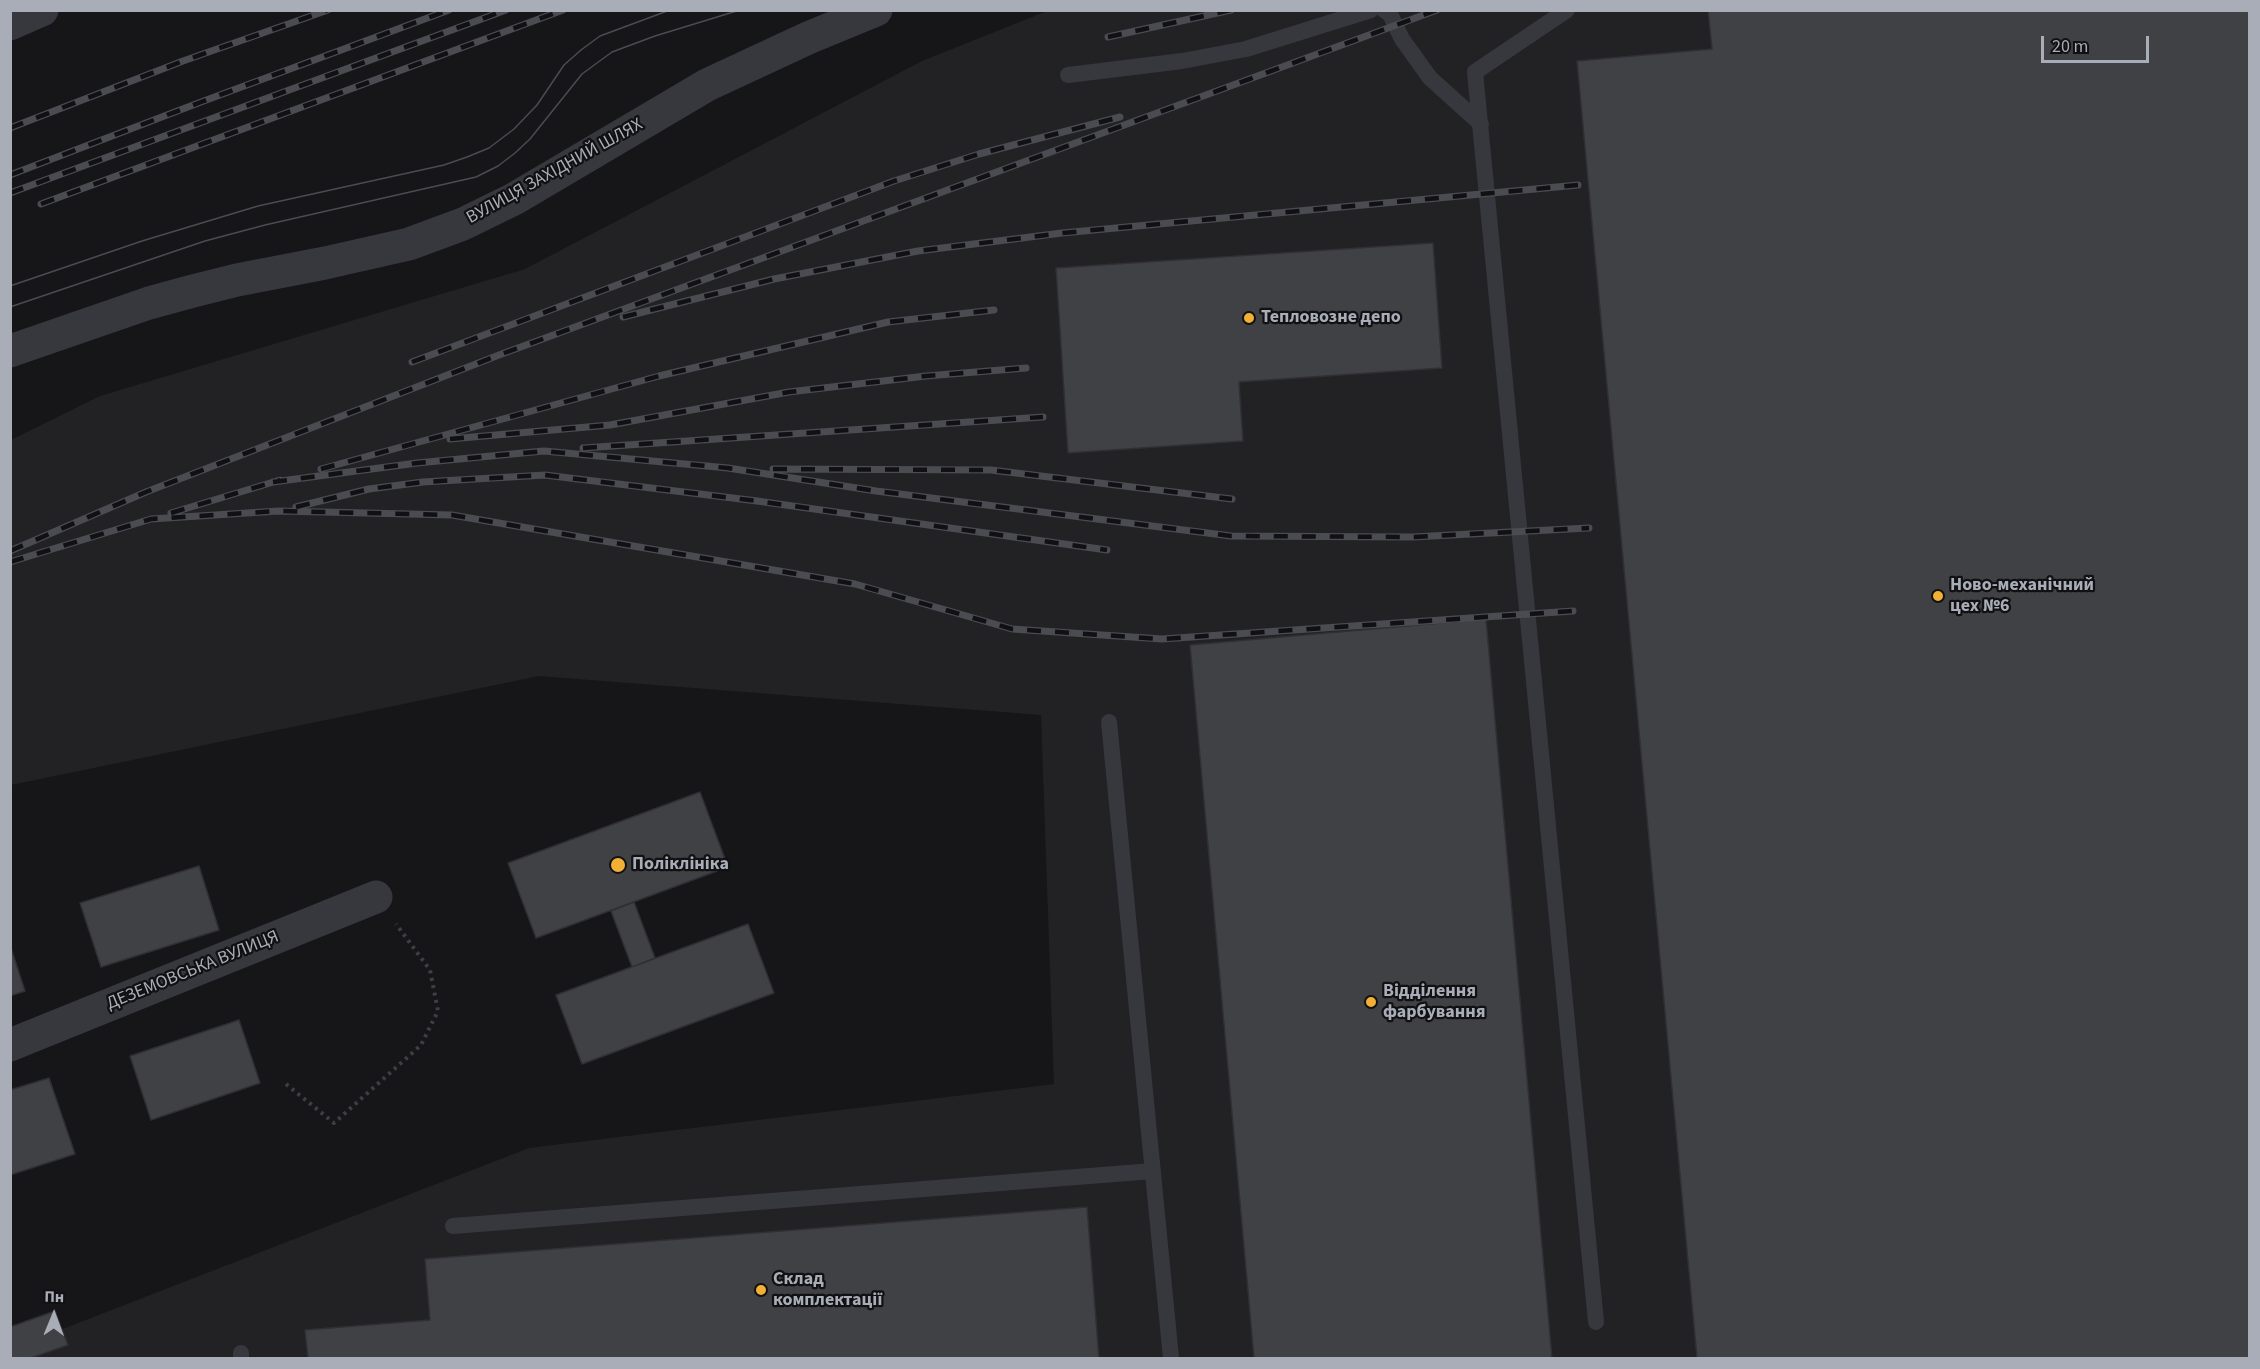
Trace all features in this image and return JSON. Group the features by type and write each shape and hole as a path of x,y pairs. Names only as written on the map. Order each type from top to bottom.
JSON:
{"street":[{"path":"10,24 42,10"},
{"name":"ВУЛИЦЯ ЗАХІДНИЙ ШЛЯХ","path":"10,351 149,303 237,280 409,244 463,224 514,199 707,85 808,38 876,10"},
{"name":"ДЕЗЕМОВСЬКА ВУЛИЦЯ","path":"10,1044 376,897"}],"lane":[{"path":"1068,75 1182,61 1246,49 1371,10"},
{"path":"1384,10 1390,14 1402,39 1430,78 1481,124"},
{"path":"1567,10 1475,72 1596,1322"},
{"path":"1109,722 1172,1359"},
{"path":"453,1226 1153,1171"}],"path":[{"path":"286,1084 334,1123 421,1045 438,1011 430,970 376,897"}],"shaded area":[{"path":"1047,11 2249,11 2249,1358 11,1358 11,1349 529,1148 1054,1084 1041,715 539,676 11,785 11,440 100,396 525,269 922,61"}],"building":[{"name":"Ново-механічний цех №6","path":"1708,10 2250,10 2250,1358 1697,1358 1577,61 1712,49"},
{"name":"Тепловозне депо","path":"1433,243 1442,368 1239,382 1243,441 1068,453 1056,268"},
{"name":"Відділення фарбування","path":"1486,619 1552,1358 1254,1358 1190,645"},
{"name":"Поліклініка","path":"700,792 728,867 536,938 508,863"},
{"path":"199,866 219,930 101,967 80,903"},
{"name":"Поліклініка","path":"634,902 655,958 632,967 611,911"},
{"name":"Поліклініка","path":"748,924 774,993 582,1064 556,995"},
{"path":"10,945 25,991 10,996"},
{"path":"239,1020 260,1083 151,1120 130,1056"},
{"path":"49,1078 75,1154 10,1175 10,1090"},
{"name":"Склад комплектації","path":"1087,1207 1099,1358 308,1358 305,1330 430,1320 425,1259"},
{"path":"55,1311 68,1345 31,1358 10,1358 10,1327"}],"tram line":[{"path":"10,286 142,241 258,206 444,165 489,148 514,129 537,105 564,65 581,50 600,36 670,10"},
{"path":"10,307 205,241 476,177 498,166 515,153 530,139 582,74 612,52 740,10"}],"railway":[{"path":"10,128 183,61 328,10"},
{"path":"10,175 449,10"},
{"path":"10,193 506,10"},
{"path":"41,204 563,10"},
{"path":"1108,37 1231,10"},
{"path":"10,551 146,492 499,355 1437,10"},
{"path":"412,362 894,181 979,154 1120,117"},
{"path":"623,317 774,279 918,251 1062,233 1578,185"},
{"path":"321,469 659,376 888,322 994,310"},
{"path":"450,439 610,425 789,392 926,376 1026,368"},
{"path":"583,448 1043,417"},
{"path":"273,482 417,463 544,451 728,468 876,491 1231,536 1412,537 1589,528"},
{"path":"773,469 991,470 1232,499"},
{"path":"296,507 369,489 423,482 545,475 757,501 1107,550"},
{"path":"171,513 280,480"},
{"path":"10,562 151,519 279,511 452,515 855,584 1012,629 1162,639 1573,611"}],"place":[{"name":"Тепловозне депо","path":"1249,318"},
{"name":"Ново-механічний цех №6","path":"1938,596"},
{"name":"Поліклініка","path":"618,865"},
{"name":"Відділення фарбування","path":"1371,1002"},
{"name":"Склад комплектації","path":"761,1290"}]}
